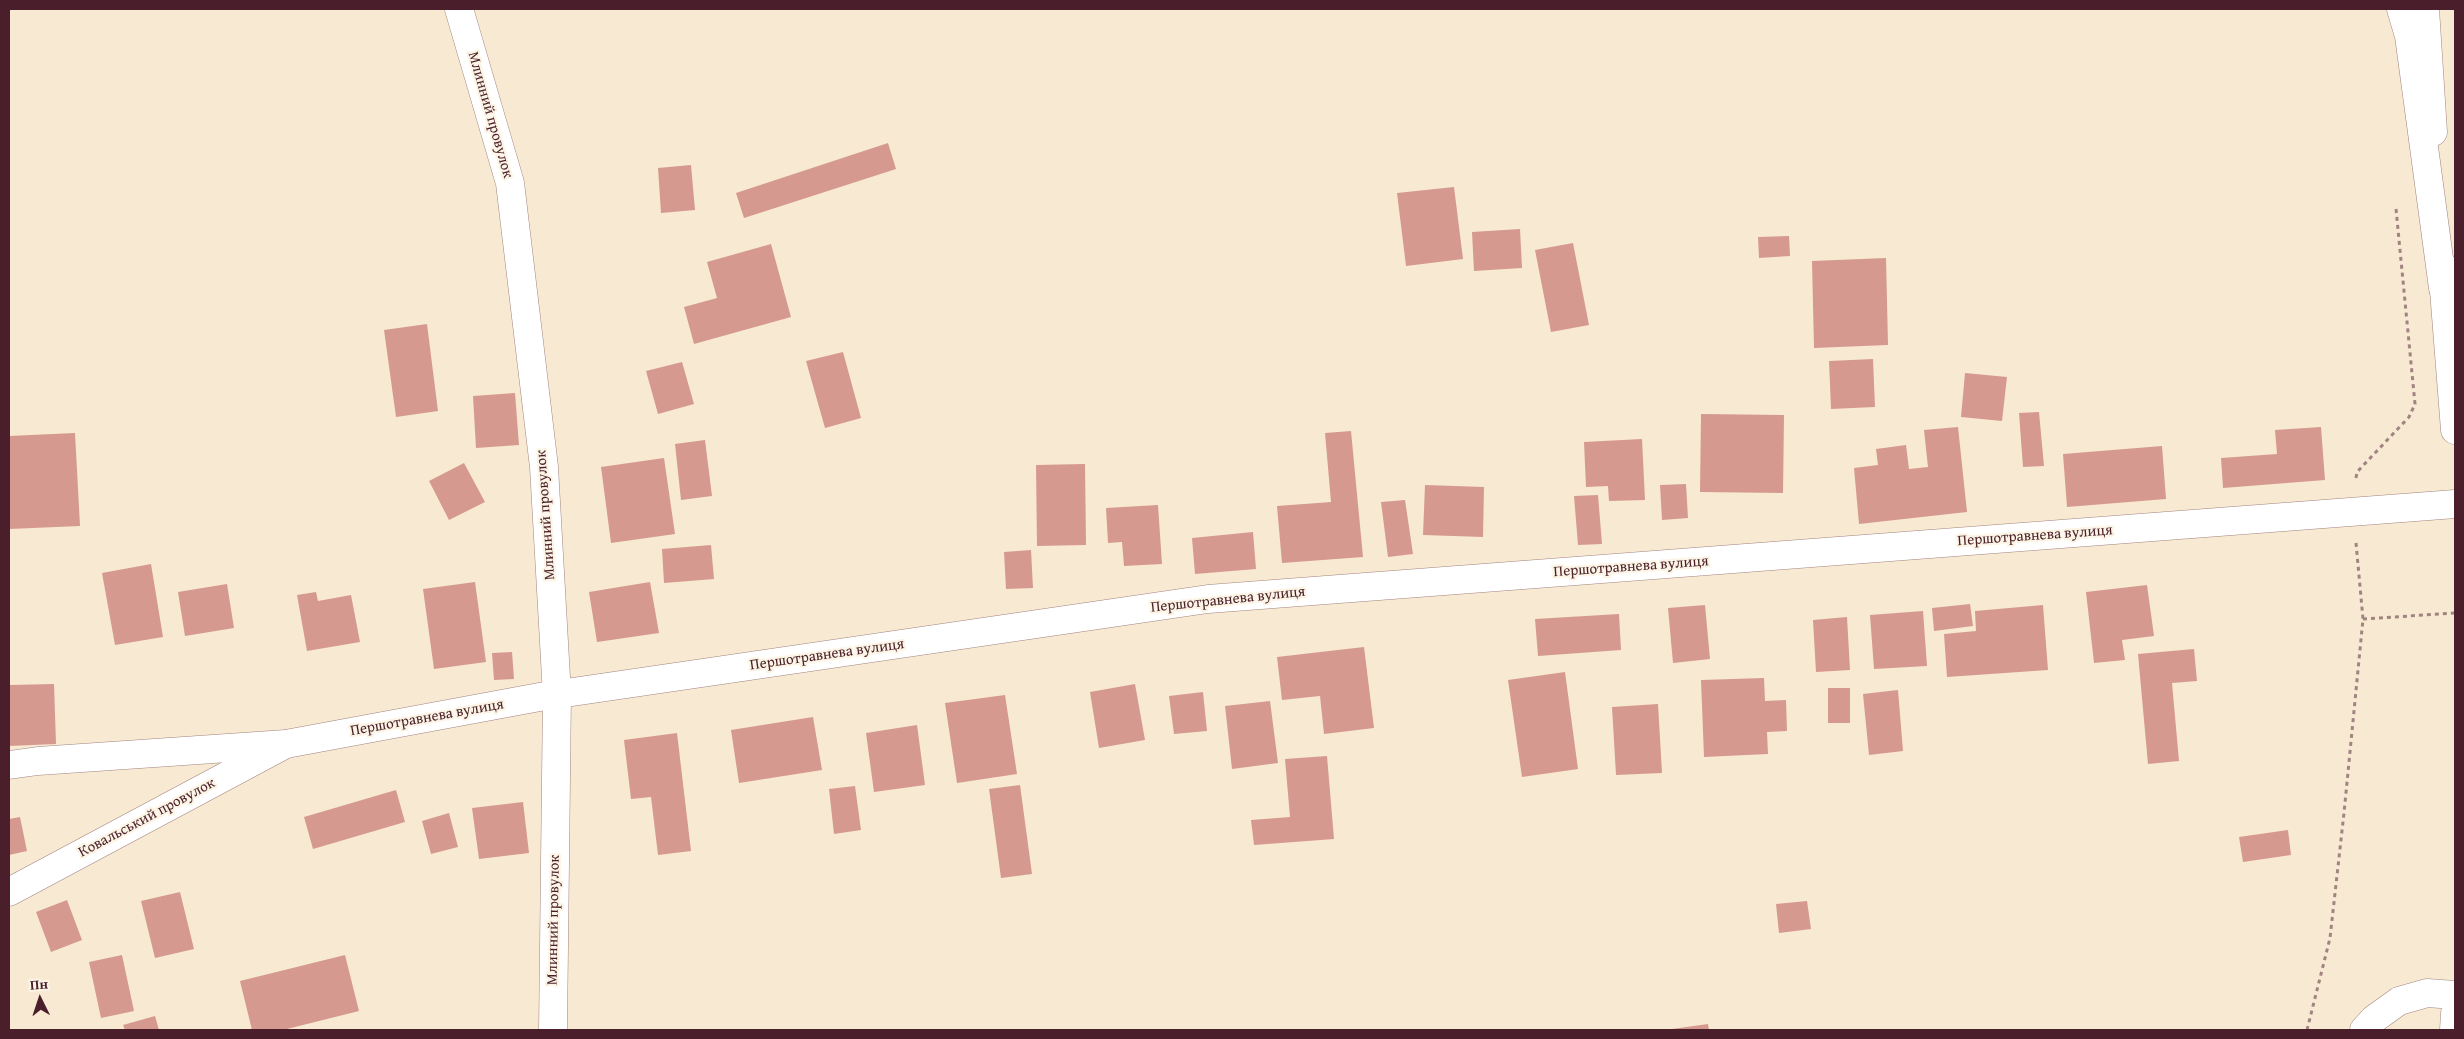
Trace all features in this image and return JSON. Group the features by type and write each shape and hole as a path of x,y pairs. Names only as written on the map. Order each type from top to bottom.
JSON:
{"main road":[{"name":"Млинний провулок","path":"459,9 510,183 544,467 557,695 553,1030"},
{"path":"2400,9 2409,36 2443,288"},
{"path":"2425,9 2443,288 2455,430"},
{"name":"Першотравнева вулиця","path":"9,765 38,761 286,744 557,695 1208,599 2455,504"},
{"name":"Ковальський провулок","path":"9,892 286,744"},
{"path":"2364,1030 2374,1019 2399,1001 2427,993 2455,995"},
{"path":"2454,1030 2455,1013"}],"path":[{"path":"2363,619 2455,613"}],"building":[{"path":"888,143 896,169 744,218 736,193"},
{"path":"691,165 695,210 661,213 658,168"},
{"path":"1454,187 1463,259 1406,266 1397,193"},
{"path":"1520,229 1522,268 1474,271 1472,232"},
{"path":"1789,236 1790,256 1759,258 1758,237"},
{"path":"1573,243 1589,325 1551,332 1535,250"},
{"path":"771,244 791,317 694,344 684,307 717,298 707,262"},
{"path":"1886,258 1888,345 1814,348 1812,261"},
{"path":"427,324 438,411 396,417 384,330"},
{"path":"843,352 861,418 825,428 806,361"},
{"path":"1873,359 1875,407 1831,409 1829,361"},
{"path":"682,362 694,404 658,414 646,371"},
{"path":"1965,373 2007,377 2002,421 1961,417"},
{"path":"515,393 519,445 476,448 473,396"},
{"path":"2039,412 2044,466 2023,467 2019,413"},
{"path":"1701,414 1784,415 1783,493 1700,492"},
{"path":"1958,427 1967,512 1859,524 1854,468 1878,465 1876,449 1906,445 1909,469 1928,467 1924,430"},
{"path":"2321,427 2325,480 2223,488 2221,458 2277,454 2275,430"},
{"path":"1351,431 1363,557 1282,563 1277,506 1331,502 1325,433"},
{"path":"75,433 80,526 9,529 9,436"},
{"path":"1642,439 1645,500 1609,501 1608,486 1586,487 1584,442"},
{"path":"705,440 712,496 681,500 675,444"},
{"path":"2162,446 2166,499 2067,507 2063,454"},
{"path":"664,458 675,534 611,543 601,467"},
{"path":"464,463 485,502 449,520 429,481"},
{"path":"1085,464 1086,545 1037,546 1036,465"},
{"path":"1686,484 1688,518 1662,520 1660,485"},
{"path":"1425,485 1484,487 1483,537 1423,535"},
{"path":"1598,495 1602,544 1578,545 1574,496"},
{"path":"1405,500 1413,554 1388,557 1381,502"},
{"path":"1158,505 1162,564 1124,566 1122,542 1108,543 1106,508"},
{"path":"1253,532 1256,569 1195,574 1192,538"},
{"path":"711,545 714,579 664,583 662,549"},
{"path":"1031,550 1033,588 1006,589 1004,552"},
{"path":"151,564 163,637 115,645 102,573"},
{"path":"475,582 486,662 434,669 423,589"},
{"path":"650,582 659,633 597,642 589,592"},
{"path":"227,584 234,628 185,636 178,592"},
{"path":"2147,585 2154,636 2122,640 2125,660 2094,663 2086,592"},
{"path":"316,592 318,601 351,595 360,642 307,651 297,595"},
{"path":"1970,604 1973,626 1934,631 1932,608"},
{"path":"1705,605 1710,659 1673,663 1668,608"},
{"path":"2043,605 2048,670 1947,677 1944,634 1976,631 1975,611"},
{"path":"1923,611 1927,666 1874,669 1870,615"},
{"path":"1619,614 1621,650 1538,656 1535,619"},
{"path":"1847,617 1850,670 1816,672 1813,620"},
{"path":"1364,647 1374,728 1324,734 1320,696 1282,700 1277,657"},
{"path":"2194,649 2197,681 2172,683 2179,761 2148,764 2138,654"},
{"path":"512,652 514,679 494,680 492,653"},
{"path":"1565,672 1578,769 1522,777 1508,680"},
{"path":"1764,678 1765,701 1786,700 1787,731 1767,732 1768,754 1704,757 1701,680"},
{"path":"54,684 56,744 9,746 9,685"},
{"path":"1135,684 1145,740 1099,748 1090,692"},
{"path":"1828,688 1850,688 1850,723 1828,723"},
{"path":"1898,690 1903,751 1869,755 1863,694"},
{"path":"1203,692 1207,731 1174,734 1169,696"},
{"path":"1005,695 1017,774 957,783 945,703"},
{"path":"1270,701 1278,763 1232,769 1225,706"},
{"path":"1658,704 1662,773 1616,775 1612,707"},
{"path":"813,717 822,770 739,783 731,730"},
{"path":"917,725 925,785 874,792 866,733"},
{"path":"677,733 691,851 658,855 651,797 631,799 624,740"},
{"path":"1327,756 1334,839 1254,845 1251,820 1290,817 1285,759"},
{"path":"1020,785 1032,874 1001,878 989,789"},
{"path":"855,786 861,830 834,834 829,789"},
{"path":"396,790 405,822 313,849 304,817"},
{"path":"523,802 529,853 479,859 472,808"},
{"path":"449,813 458,847 431,854 422,821"},
{"path":"20,817 27,851 9,855 9,819"},
{"path":"2288,830 2291,855 2243,862 2239,837"},
{"path":"180,892 194,949 155,958 141,901"},
{"path":"67,900 82,940 51,952 36,912"},
{"path":"1807,901 1811,929 1779,933 1776,904"},
{"path":"122,955 134,1011 101,1018 89,962"},
{"path":"345,955 359,1011 283,1030 252,1030 240,981"},
{"path":"155,1016 159,1030 125,1030 123,1025"},
{"path":"1708,1024 1709,1030 1672,1030 1672,1029"}]}
